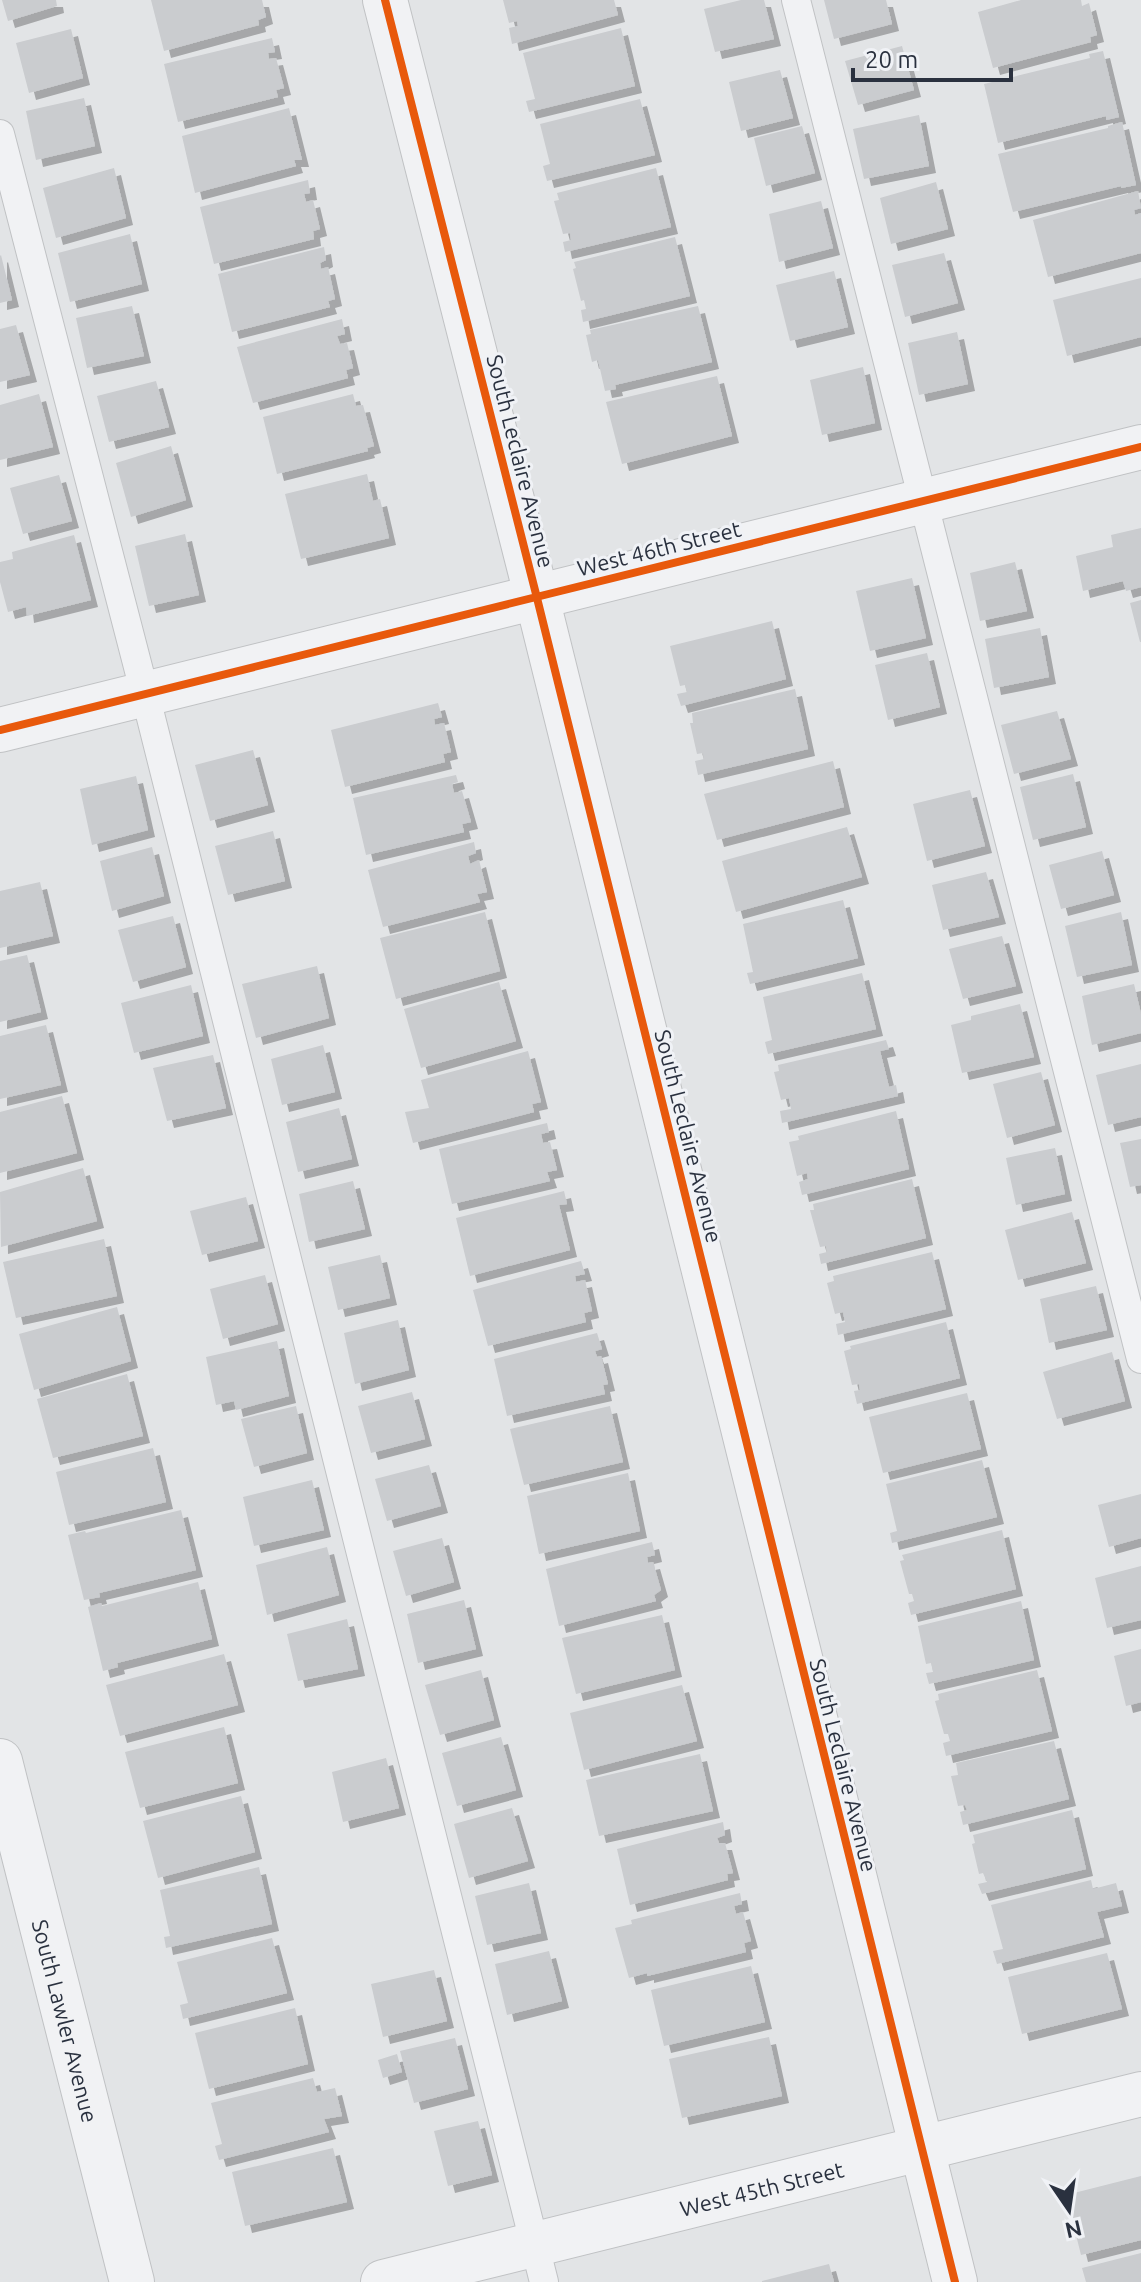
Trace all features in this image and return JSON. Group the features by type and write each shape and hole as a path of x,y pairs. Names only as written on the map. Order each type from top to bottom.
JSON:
{"street":[{"name":"South Leclaire Avenue","path":"385,0 537,598 955,2282"},
{"name":"West 46th Street","path":"0,730 1141,447"},
{"name":"South Lawler Avenue","path":"0,1761 132,2282"},
{"name":"West 45th Street","path":"383,2282 539,2263 920,2149 1141,2094"}],"lane":[{"path":"796,0 1141,1359"},
{"path":"0,134 145,694 539,2263"}],"building":[{"path":"2,0 56,0 57,6 8,21"},
{"path":"151,0 262,0 266,17 258,20 259,25 164,51"},
{"path":"503,0 614,0 618,15 512,44 509,28 518,26 517,21 509,23"},
{"path":"741,0 764,0 774,39 715,52 704,9"},
{"path":"824,0 886,0 892,24 834,39"},
{"path":"1021,0 1081,0 1082,6 1089,3 1097,35 1090,37 1091,42 993,68 978,12"},
{"path":"621,28 635,86 529,112 526,101 535,99 523,53"},
{"path":"71,29 83,78 29,93 16,43"},
{"path":"272,38 275,52 268,53 269,59 276,58 284,88 276,90 278,97 178,122 164,64"},
{"path":"902,46 914,90 858,105 845,61"},
{"path":"1103,51 1119,117 1106,120 1106,116 998,143 984,84 1090,58 1089,54"},
{"path":"780,70 793,118 741,131 729,82"},
{"path":"84,98 95,146 36,160 26,111"},
{"path":"640,99 655,155 547,181 543,166 550,164 540,124"},
{"path":"289,108 302,160 294,160 296,166 195,193 182,136"},
{"path":"919,115 929,166 864,179 853,129"},
{"path":"1122,122 1136,185 1013,212 998,154"},
{"path":"802,126 815,173 766,186 754,138"},
{"path":"114,168 126,218 56,238 43,188"},
{"path":"656,168 671,227 565,252 563,242 571,240 570,233 563,234 554,201 559,200 557,193"},
{"path":"308,180 310,193 304,194 306,202 313,200 320,229 313,231 314,239 214,264 200,207"},
{"path":"936,182 948,229 891,244 880,198"},
{"path":"1138,191 1141,208 1134,210 1135,215 1141,213 1141,253 1048,277 1033,220"},
{"path":"821,201 833,248 779,262 769,214"},
{"path":"130,234 142,284 70,302 58,253"},
{"path":"675,237 690,296 583,322 581,310 586,309 584,300 581,301 574,262"},
{"path":"324,247 326,260 320,263 321,269 328,267 335,299 328,301 330,307 232,332 218,274"},
{"path":"944,253 958,303 905,317 892,265"},
{"path":"0,256 12,300 0,303"},
{"path":"834,271 848,327 790,341 776,285"},
{"path":"1141,278 1141,337 1067,356 1053,300"},
{"path":"132,306 144,356 87,368 76,318"},
{"path":"698,306 712,362 615,385 616,389 605,391 598,360 592,362 586,335 591,334 590,330"},
{"path":"342,319 345,334 337,336 340,344 347,343 353,368 346,370 348,378 253,403 237,347"},
{"path":"16,325 30,375 0,382 0,329"},
{"path":"957,332 968,384 919,395 908,343"},
{"path":"863,367 875,423 822,435 810,380"},
{"path":"717,376 732,436 622,464 606,402"},
{"path":"156,381 169,427 109,442 97,396"},
{"path":"39,394 53,447 0,460 0,405"},
{"path":"353,394 356,406 363,405 374,446 367,448 368,451 277,474 263,417"},
{"path":"171,446 186,500 131,517 116,463"},
{"path":"367,474 373,501 380,499 389,538 301,559 285,494"},
{"path":"59,475 72,521 23,534 10,488"},
{"path":"1141,528 1141,587 1126,591 1123,581 1083,591 1076,556 1113,547 1111,535"},
{"path":"185,534 199,595 149,606 135,546"},
{"path":"74,535 91,600 27,616 26,607 8,612 0,582 0,562 13,559 12,552"},
{"path":"1015,562 1027,611 980,621 970,573"},
{"path":"912,578 926,638 870,651 856,591"},
{"path":"1141,600 1141,642 1140,642 1130,603"},
{"path":"772,621 786,679 681,706 677,694 687,692 685,685 680,686 670,646"},
{"path":"1040,628 1049,677 994,688 985,639"},
{"path":"927,653 940,707 888,720 875,665"},
{"path":"795,689 808,749 698,775 695,761 704,759 703,753 697,754 690,723 693,723 692,713"},
{"path":"438,703 442,717 434,719 435,725 444,723 451,752 443,754 445,762 345,787 331,730"},
{"path":"1057,711 1071,759 1014,774 1001,725"},
{"path":"253,750 268,805 210,821 195,765"},
{"path":"833,761 844,807 717,840 704,794"},
{"path":"1073,774 1086,827 1033,840 1020,787"},
{"path":"456,775 458,782 452,784 454,793 462,791 471,822 462,824 464,832 366,855 353,798"},
{"path":"136,776 148,830 92,845 80,789"},
{"path":"970,790 985,846 927,861 913,804"},
{"path":"847,827 862,877 736,912 722,861"},
{"path":"273,831 285,881 228,895 215,846"},
{"path":"474,842 476,853 468,856 470,864 479,860 487,892 477,894 480,902 383,927 368,870"},
{"path":"152,847 164,896 112,911 100,861"},
{"path":"1102,851 1114,895 1061,909 1049,865"},
{"path":"986,872 999,917 943,930 932,885"},
{"path":"40,882 53,936 0,948 0,891"},
{"path":"843,900 858,958 750,984 747,973 753,972 743,924"},
{"path":"485,912 500,971 396,999 380,938"},
{"path":"1121,912 1132,965 1077,977 1065,926"},
{"path":"173,916 186,967 133,982 118,930"},
{"path":"1002,936 1016,986 963,999 949,949"},
{"path":"27,955 41,1012 0,1022 0,961"},
{"path":"317,966 329,1018 256,1038 242,984"},
{"path":"862,973 876,1029 768,1054 765,1042 772,1040 763,997"},
{"path":"499,982 516,1041 421,1068 404,1009"},
{"path":"1134,984 1141,1014 1141,1033 1092,1045 1082,996"},
{"path":"191,985 203,1036 134,1053 121,1003"},
{"path":"1020,1004 1034,1057 962,1073 951,1025 971,1020 971,1016"},
{"path":"46,1025 61,1085 0,1099 0,1036"},
{"path":"886,1040 889,1049 880,1051 889,1087 896,1085 898,1096 782,1123 780,1111 791,1109 789,1098 781,1100 774,1072 779,1071 778,1065"},
{"path":"323,1045 335,1092 282,1105 271,1059"},
{"path":"528,1051 541,1102 532,1104 534,1112 413,1143 405,1112 429,1108 421,1080"},
{"path":"213,1055 226,1108 167,1121 153,1068"},
{"path":"1141,1064 1141,1117 1108,1125 1096,1075"},
{"path":"1041,1072 1055,1125 1007,1138 993,1084"},
{"path":"62,1096 77,1153 0,1173 0,1112"},
{"path":"339,1108 352,1159 298,1172 286,1122"},
{"path":"896,1111 909,1169 802,1195 799,1182 808,1179 807,1173 797,1176 789,1142 799,1140 798,1136"},
{"path":"547,1123 549,1132 541,1134 543,1143 550,1142 557,1170 547,1172 550,1181 452,1204 439,1149"},
{"path":"1141,1139 1141,1185 1130,1187 1120,1143"},
{"path":"1055,1148 1065,1194 1016,1205 1006,1158"},
{"path":"83,1168 97,1221 1,1247 0,1192"},
{"path":"912,1179 926,1238 821,1264 819,1254 827,1252 826,1246 820,1247 810,1210 814,1210 813,1204"},
{"path":"353,1181 365,1229 309,1242 299,1194"},
{"path":"564,1191 567,1204 559,1205 570,1250 470,1276 456,1218"},
{"path":"246,1197 258,1241 202,1255 190,1211"},
{"path":"1072,1212 1086,1263 1018,1280 1005,1230"},
{"path":"104,1239 117,1296 16,1318 3,1262"},
{"path":"932,1252 946,1309 838,1335 836,1324 845,1322 843,1312 835,1314 827,1283 834,1281 833,1276"},
{"path":"380,1255 390,1298 338,1310 328,1267"},
{"path":"581,1261 585,1274 575,1276 576,1282 585,1280 592,1311 584,1313 586,1322 488,1346 473,1290"},
{"path":"265,1275 278,1324 223,1339 210,1289"},
{"path":"1096,1286 1107,1330 1049,1343 1040,1299"},
{"path":"117,1307 131,1361 34,1390 19,1334"},
{"path":"398,1320 409,1370 355,1384 344,1333"},
{"path":"946,1322 960,1378 857,1404 854,1391 860,1390 859,1384 852,1385 844,1351 851,1349 850,1346"},
{"path":"597,1333 602,1349 595,1351 597,1357 601,1356 608,1384 603,1385 605,1394 507,1416 494,1359"},
{"path":"277,1341 289,1396 236,1410 234,1401 216,1405 206,1357"},
{"path":"1112,1352 1125,1401 1057,1419 1043,1372"},
{"path":"127,1374 143,1436 53,1458 37,1399"},
{"path":"412,1392 425,1439 371,1453 358,1406"},
{"path":"967,1393 981,1449 883,1473 869,1417"},
{"path":"296,1406 307,1453 254,1467 241,1419"},
{"path":"610,1406 623,1462 524,1485 510,1429"},
{"path":"153,1448 166,1502 69,1525 56,1472"},
{"path":"982,1460 997,1517 892,1543 890,1533 897,1531 886,1484"},
{"path":"429,1465 441,1506 387,1521 375,1479"},
{"path":"628,1473 640,1531 539,1554 527,1496"},
{"path":"312,1480 324,1530 254,1546 243,1497"},
{"path":"1141,1494 1141,1538 1109,1547 1098,1505"},
{"path":"181,1510 196,1570 99,1593 100,1597 84,1600 68,1535"},
{"path":"1002,1530 1016,1589 911,1615 908,1603 914,1601 912,1594 909,1594 900,1561 904,1560 902,1555"},
{"path":"442,1538 454,1582 406,1596 393,1551"},
{"path":"652,1542 655,1555 647,1557 648,1563 653,1562 661,1590 654,1595 656,1601 559,1626 546,1569"},
{"path":"327,1547 339,1595 267,1615 256,1565"},
{"path":"1141,1566 1141,1620 1107,1628 1095,1578"},
{"path":"198,1582 212,1639 117,1663 118,1667 103,1671 88,1607"},
{"path":"464,1600 476,1649 418,1663 407,1614"},
{"path":"1021,1601 1034,1660 929,1684 926,1673 933,1672 931,1663 926,1664 918,1626"},
{"path":"662,1615 675,1670 576,1694 562,1638"},
{"path":"347,1619 358,1669 298,1681 287,1634"},
{"path":"1141,1649 1141,1702 1126,1706 1114,1656"},
{"path":"224,1654 238,1705 120,1736 106,1685"},
{"path":"481,1670 494,1720 440,1735 425,1685"},
{"path":"1037,1670 1052,1731 946,1756 943,1743 950,1741 948,1734 944,1734 935,1701 939,1700 938,1694"},
{"path":"682,1685 697,1741 584,1770 570,1713"},
{"path":"224,1727 238,1783 140,1808 125,1752"},
{"path":"501,1737 516,1790 457,1806 442,1753"},
{"path":"1054,1741 1069,1799 963,1825 960,1812 967,1810 965,1805 958,1806 951,1776 958,1775 956,1763"},
{"path":"700,1754 713,1811 599,1836 586,1780"},
{"path":"386,1758 399,1808 343,1822 332,1772"},
{"path":"241,1796 255,1852 158,1878 143,1821"},
{"path":"512,1808 528,1861 469,1878 454,1824"},
{"path":"1072,1810 1086,1869 982,1894 978,1884 987,1882 983,1873 979,1874 973,1835"},
{"path":"723,1822 725,1835 717,1838 719,1843 725,1843 733,1873 727,1874 728,1880 630,1905 617,1849"},
{"path":"259,1867 272,1924 166,1948 164,1937 170,1936 160,1890"},
{"path":"1091,1880 1093,1889 1116,1883 1122,1906 1097,1912 1104,1937 997,1964 993,1951 1003,1949 991,1905"},
{"path":"529,1883 541,1933 487,1945 475,1896"},
{"path":"740,1893 742,1904 734,1906 736,1914 743,1912 751,1941 744,1943 746,1952 629,1978 615,1928 632,1924 631,1920"},
{"path":"272,1938 287,1993 183,2019 180,2005 188,2003 177,1962"},
{"path":"549,1951 562,2001 507,2015 495,1964"},
{"path":"1107,1953 1122,2009 1022,2034 1008,1977"},
{"path":"751,1966 765,2022 664,2046 651,1990"},
{"path":"434,1970 447,2021 383,2037 371,1984"},
{"path":"295,2008 308,2064 209,2089 195,2033"},
{"path":"769,2037 782,2096 682,2118 669,2059"},
{"path":"455,2038 468,2089 414,2103 400,2051"},
{"path":"397,2054 402,2072 383,2078 378,2060"},
{"path":"313,2078 317,2092 335,2088 342,2116 324,2119 329,2132 219,2160 215,2146 222,2144 211,2103"},
{"path":"478,2121 492,2175 448,2186 434,2131"},
{"path":"333,2148 347,2202 245,2226 232,2172"},
{"path":"1141,2176 1141,2240 1081,2255 1066,2195"},
{"path":"1141,2253 1141,2282 1086,2282 1082,2268"},
{"path":"829,2264 834,2282 762,2282 762,2281"}],"cycle path":[{"path":"385,0 537,598 955,2282"},
{"path":"0,730 1141,447"}]}
